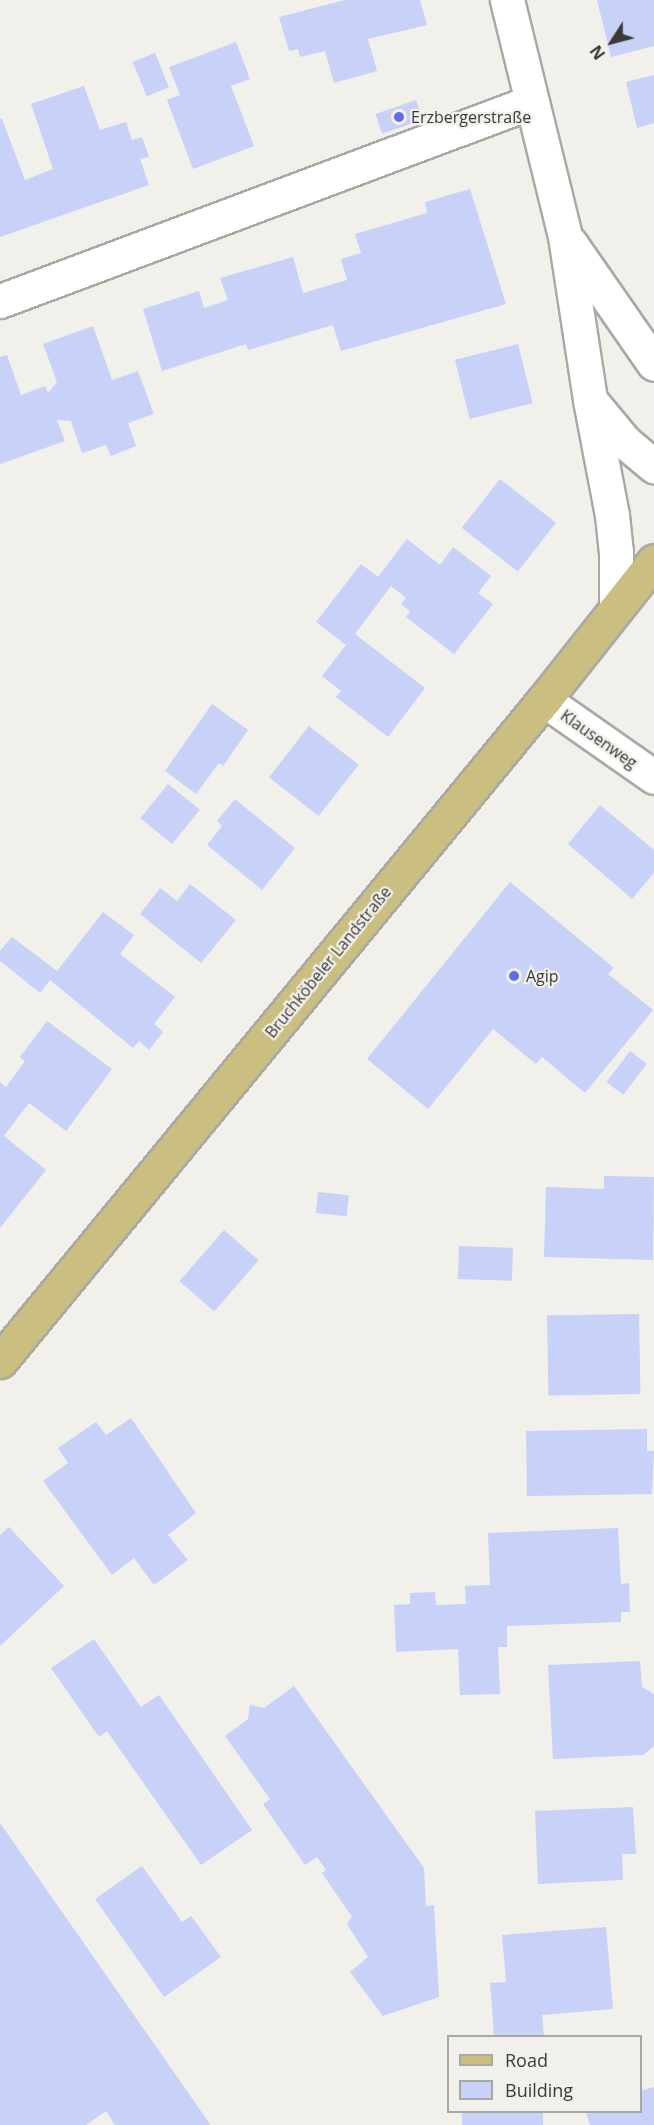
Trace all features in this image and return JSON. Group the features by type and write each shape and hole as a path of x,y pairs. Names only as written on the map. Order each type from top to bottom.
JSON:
{"main road":[{"name":"Bruchköbeler Landstraße","path":"0,1361 544,700 654,561"}],"street":[{"path":"507,0 566,236 590,400 612,515 616,551 616,608"},
{"path":"0,301 531,102"},
{"path":"566,236 645,341 654,364"},
{"path":"590,400 625,442 654,466"},
{"name":"Klausenweg","path":"544,700 654,777"}],"building":[{"path":"345,0 420,0 427,25 368,39 377,71 334,83 325,51 300,57 298,49 289,51 279,17"},
{"path":"597,0 654,0 654,46 611,57"},
{"path":"236,42 250,79 231,86 254,146 193,169 167,100 180,95 169,67"},
{"path":"155,53 169,87 147,96 133,62"},
{"path":"654,75 654,123 637,128 626,82"},
{"path":"84,86 100,130 126,122 132,140 142,137 149,157 140,159 149,185 0,237 0,119 2,119 25,180 53,169 31,104"},
{"name":"Erzbergerstraße","path":"416,100 423,120 382,134 375,114"},
{"path":"470,189 506,304 341,351 333,325 248,350 246,344 162,371 143,309 199,291 204,308 228,300 220,278 293,257 303,293 347,280 341,259 361,253 355,234 427,213 425,202"},
{"path":"93,326 112,380 138,371 154,414 128,423 136,446 111,456 106,445 82,453 71,421 57,420 65,441 0,464 0,357 7,355 21,395 45,386 48,393 57,382 43,344"},
{"path":"518,344 533,403 470,419 455,360"},
{"path":"500,479 556,523 518,572 462,528"},
{"path":"407,539 440,565 453,547 491,576 478,593 493,604 454,654 406,617 410,611 401,604 406,598 391,586 355,634 425,688 388,737 336,697 341,691 322,676 346,645 316,622 361,564 378,577"},
{"path":"212,704 248,730 223,766 219,763 196,794 165,771"},
{"path":"309,726 359,765 319,816 269,777"},
{"path":"168,784 200,810 172,844 140,818"},
{"path":"235,799 295,848 262,890 207,845 222,826 217,821"},
{"path":"600,805 654,850 654,873 632,899 568,844"},
{"path":"510,882 614,968 608,974 653,1010 585,1093 542,1057 536,1064 493,1029 428,1109 367,1059"},
{"path":"190,884 236,920 201,963 140,914 160,888 177,901"},
{"path":"103,912 134,935 120,954 175,997 154,1024 163,1032 149,1050 139,1041 133,1048 50,980 40,993 0,961 0,951 12,937 57,971"},
{"path":"47,1021 112,1069 66,1131 29,1103 4,1136 46,1170 0,1228 0,1082 6,1087 25,1061 20,1057"},
{"path":"630,1051 647,1064 623,1095 607,1082"},
{"path":"604,1176 654,1177 653,1260 544,1257 546,1187 604,1189"},
{"path":"318,1192 349,1195 347,1216 316,1213"},
{"path":"224,1230 259,1260 214,1311 179,1281"},
{"path":"459,1246 513,1248 512,1281 458,1279"},
{"path":"639,1314 640,1394 548,1396 547,1316"},
{"path":"131,1418 196,1513 168,1535 188,1560 154,1585 134,1558 112,1575 43,1481 68,1463 58,1448 96,1422 106,1435"},
{"path":"647,1429 647,1451 654,1451 652,1494 527,1496 526,1431"},
{"path":"9,1527 64,1586 0,1646 0,1535"},
{"path":"618,1528 621,1584 629,1583 630,1612 621,1612 621,1622 507,1626 507,1647 498,1647 500,1694 460,1695 458,1649 396,1652 394,1605 410,1604 410,1593 435,1592 436,1605 466,1604 465,1586 490,1585 488,1533"},
{"path":"94,1639 141,1707 159,1695 252,1830 201,1865 107,1731 99,1737 51,1668"},
{"path":"640,1661 642,1687 654,1694 654,1746 643,1755 553,1759 548,1665"},
{"path":"294,1686 424,1868 426,1906 434,1905 439,1997 383,2016 350,1972 368,1957 347,1924 352,1917 322,1873 326,1870 317,1857 305,1865 263,1804 270,1799 225,1736 248,1719 250,1705 264,1708"},
{"path":"633,1807 636,1854 622,1854 623,1880 538,1884 535,1811"},
{"path":"0,1823 210,2124 115,2125 106,2111 86,2125 0,2125"},
{"path":"142,1866 182,1922 191,1916 221,1957 164,1997 95,1899"},
{"path":"606,1927 613,2009 542,2015 544,2035 494,2035 490,1983 506,1982 502,1935"},
{"path":"654,2087 654,2125 590,2125 586,2113 642,2113 642,2090"},
{"path":"462,2113 543,2113 543,2125 462,2125"}],"place":[{"name":"Erzbergerstraße","path":"399,117"},
{"name":"Agip","path":"514,976"}]}
